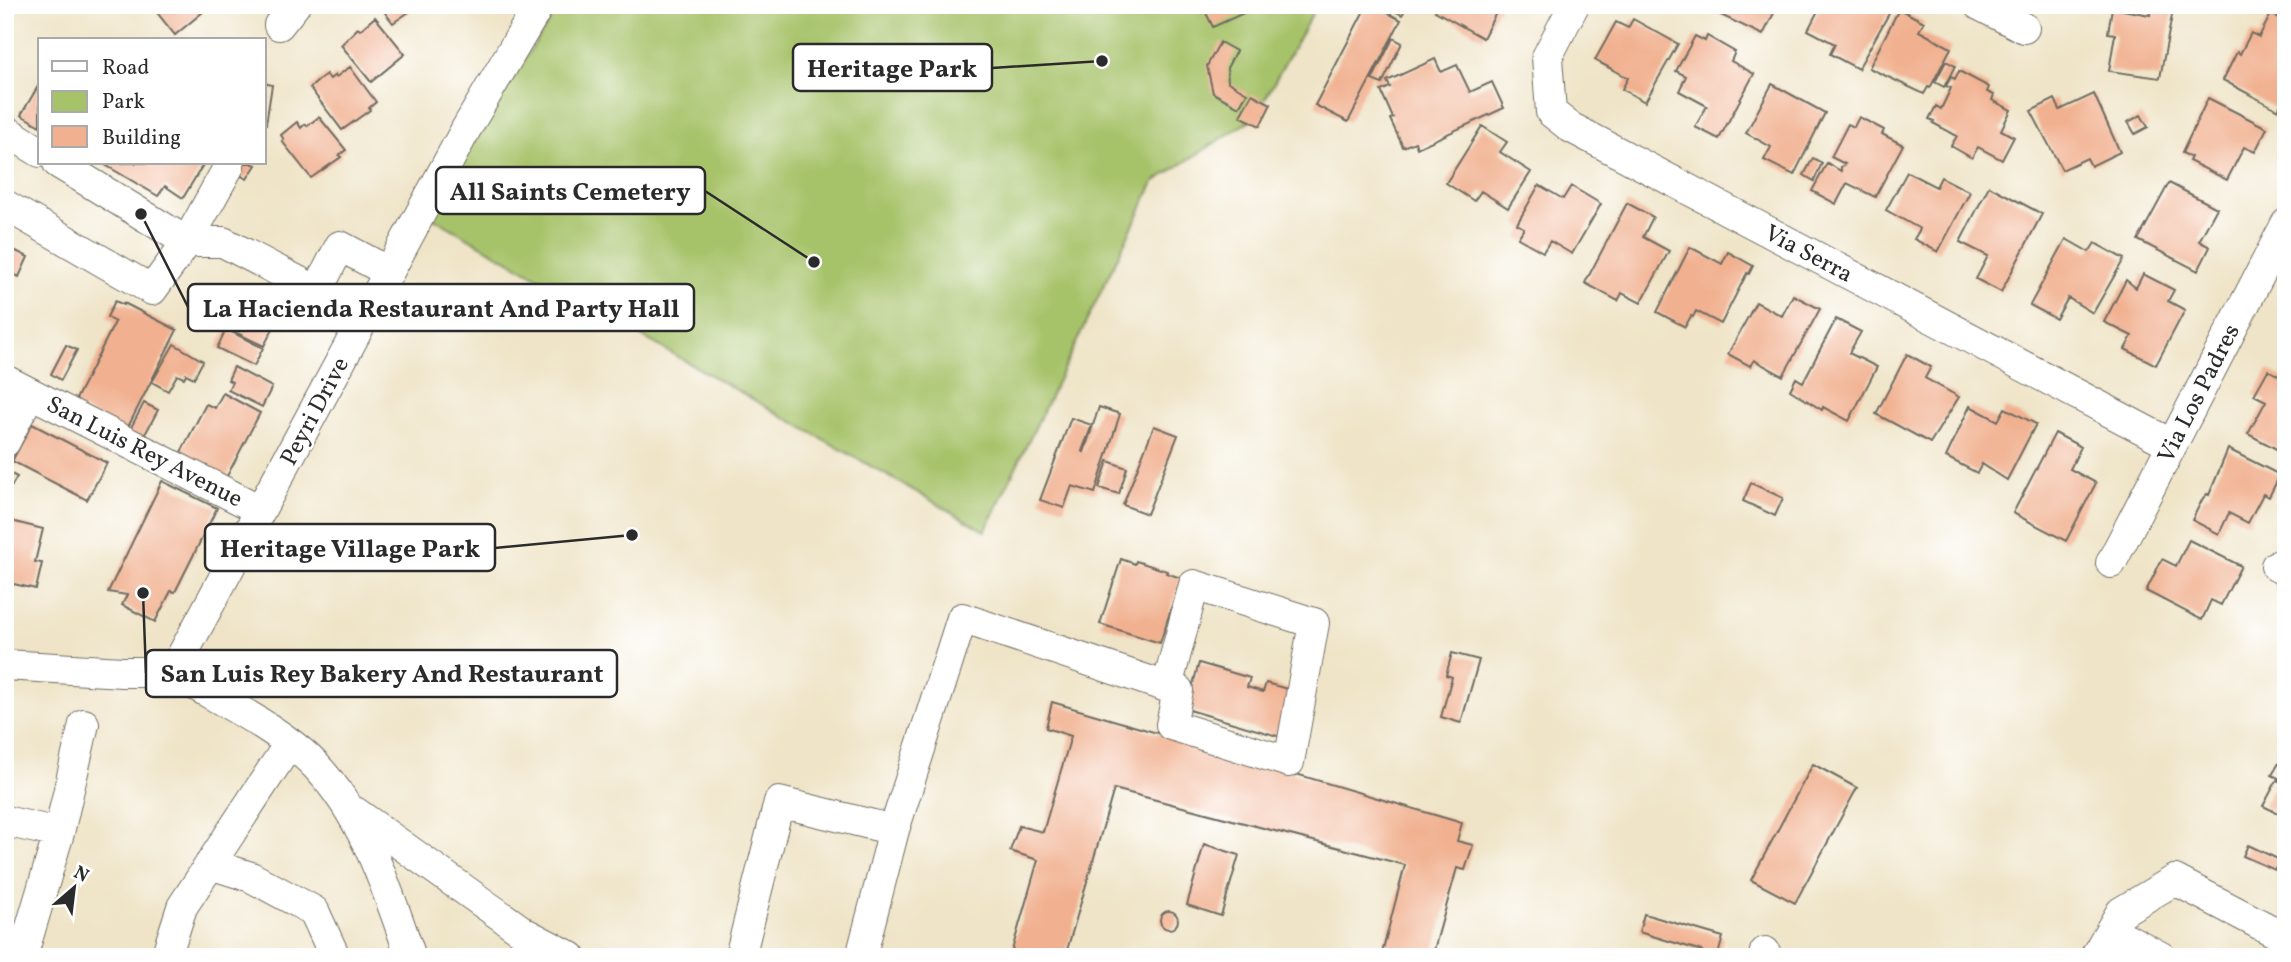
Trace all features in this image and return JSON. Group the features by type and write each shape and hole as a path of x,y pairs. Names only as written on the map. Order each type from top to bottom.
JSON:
{"street":[{"name":"Peyri Drive","path":"173,673 388,272 539,5"},
{"name":"Via Serra","path":"1574,5 1547,57 1551,112 1570,127 2171,444"},
{"path":"1979,5 2024,28"},
{"path":"5,130 38,151"},
{"path":"60,164 187,242 223,242 317,291 340,246 388,272"},
{"path":"5,205 152,290 187,242 229,166"},
{"name":"Via Los Padres","path":"2111,563 2286,224"},
{"name":"San Luis Rey Avenue","path":"5,442 17,387 260,510"},
{"path":"861,957 894,831 962,618 1167,687 1178,690 1171,725 1289,762 1314,623 1194,585 1167,687"},
{"path":"5,665 173,673 278,734 316,766 346,806 373,852 411,957"},
{"path":"22,957 59,833 84,724"},
{"path":"166,957 182,907 289,744"},
{"path":"740,957 779,803 894,831"},
{"path":"346,806 524,933 571,957"},
{"path":"5,821 59,833"},
{"path":"210,864 251,877 314,911 335,957"},
{"path":"2095,957 2121,912 2175,880 2286,938"},
{"path":"2110,930 2161,957"}],"green space":[{"path":"560,5 1317,5 1255,117 1154,182 985,531 428,215 464,152"}],"building":[{"path":"151,5 207,5 209,7 175,35"},
{"path":"379,5 419,5 393,23"},
{"path":"1202,5 1243,5 1246,12 1213,27"},
{"path":"1367,5 1373,5 1401,20 1348,122 1315,105"},
{"path":"1384,5 1408,5 1402,15"},
{"path":"1439,5 1500,5 1483,38 1435,11"},
{"path":"1712,5 1778,5 1763,35 1710,10"},
{"path":"1821,5 1883,5 1891,10 1858,69 1830,54 1835,44 1808,30"},
{"path":"2151,5 2174,5 2160,78 2109,71 2115,34 2108,33 2112,8 2150,15"},
{"path":"1899,9 1924,22 1919,31 1951,48 1930,88 1928,87 1924,94 1869,68"},
{"path":"2271,14 2286,21 2286,94 2278,110 2223,80 2237,52 2240,54 2251,33 2259,37"},
{"path":"375,17 405,54 371,82 341,45 358,28 360,30"},
{"path":"1633,19 1678,44 1645,102 1622,89 1628,78 1595,60 1616,22 1628,28"},
{"path":"1695,36 1705,41 1707,36 1735,52 1731,61 1754,74 1719,139 1695,127 1707,106 1679,91 1686,76 1676,71"},
{"path":"1393,38 1402,43 1382,84 1372,80"},
{"path":"1220,42 1236,51 1227,68 1228,82 1247,93 1239,107 1213,93 1207,66"},
{"path":"1435,59 1441,72 1457,65 1470,92 1492,82 1504,108 1417,148 1415,142 1403,147 1381,91 1390,87 1387,81"},
{"path":"1946,61 1955,66 1944,87 1935,82"},
{"path":"350,67 376,102 370,110 342,130 310,88 326,74 330,79"},
{"path":"1959,71 1989,87 1987,92 1994,95 1992,100 2011,110 2001,130 2014,137 2002,160 1978,147 1972,158 1951,146 1957,136 1929,119 1936,106 1941,109 1951,88 1946,86 1951,77 1955,79"},
{"path":"266,84 272,85 266,124"},
{"path":"1772,84 1825,113 1794,175 1764,160 1771,147 1746,133"},
{"path":"38,86 38,125 21,115"},
{"path":"1252,94 1271,104 1260,126 1240,116"},
{"path":"2094,94 2120,152 2091,166 2087,158 2062,170 2031,111 2055,99 2060,110"},
{"path":"2208,98 2267,128 2255,152 2244,147 2227,180 2189,161 2191,157 2182,153"},
{"path":"2141,115 2148,127 2135,134 2128,122"},
{"path":"319,117 346,150 339,155 341,157 311,178 282,141 284,140 281,135 297,122 301,128"},
{"path":"1859,117 1884,130 1882,134 1903,145 1875,197 1847,183 1836,204 1812,191 1827,163 1841,171 1845,164 1831,157 1848,124 1854,127"},
{"path":"1482,126 1507,142 1500,152 1531,172 1508,208 1481,191 1474,201 1446,183"},
{"path":"1813,158 1822,163 1814,181 1804,175"},
{"path":"104,164 203,164 183,198 165,186 158,196"},
{"path":"241,164 256,165 247,179 236,173"},
{"path":"1907,172 1936,187 1941,177 1970,192 1938,252 1914,239 1920,229 1886,210"},
{"path":"2169,183 2217,208 2199,241 2210,247 2198,271 2138,240"},
{"path":"1539,185 1563,199 1571,186 1601,204 1572,254 1550,241 1543,252 1518,238 1524,228 1517,224"},
{"path":"1989,186 2042,214 2001,292 1976,279 1988,256 1960,242"},
{"path":"1627,203 1653,217 1643,237 1669,251 1641,303 1622,293 1618,301 1585,283"},
{"path":"2066,239 2089,252 2095,243 2124,259 2093,313 2068,298 2056,319 2030,305"},
{"path":"1690,247 1722,264 1728,252 1753,266 1721,324 1696,311 1685,327 1657,312"},
{"path":"12,249 28,257 19,277 5,270 5,262"},
{"path":"2143,274 2174,290 2168,301 2185,310 2156,365 2125,349 2132,336 2104,322 2126,280 2136,288"},
{"path":"245,293 282,311 264,346 227,328"},
{"path":"1793,295 1820,309 1783,376 1754,360 1750,366 1728,354 1756,302 1782,316"},
{"path":"115,301 177,330 126,431 73,405 115,322 107,317"},
{"path":"5,311 12,314 5,326"},
{"path":"1836,319 1861,332 1849,353 1877,367 1849,421 1823,407 1822,410 1790,390 1796,378 1803,382"},
{"path":"226,329 263,348 254,366 217,348"},
{"path":"174,344 203,361 194,378 186,374 184,378 177,375 168,391 152,382"},
{"path":"66,345 77,350 61,380 51,374"},
{"path":"1907,354 1931,367 1925,378 1959,397 1930,443 1876,414"},
{"path":"234,367 272,387 262,407 228,390 232,382 228,380"},
{"path":"2268,370 2286,380 2286,454 2248,434 2266,401 2254,395"},
{"path":"223,393 260,413 226,478 180,454 206,404 215,408"},
{"path":"144,403 158,410 142,440 128,433"},
{"path":"1970,406 1998,421 2005,408 2036,424 2007,480 1982,464 1977,473 1946,457"},
{"path":"1099,407 1120,414 1095,493 1072,486 1064,508 1040,500 1071,418 1092,425 1082,451 1084,452"},
{"path":"32,424 107,463 87,500 12,461"},
{"path":"1154,426 1178,435 1147,514 1123,505"},
{"path":"2055,433 2081,447 2070,469 2096,483 2066,541 2013,513"},
{"path":"2228,449 2280,475 2269,497 2263,494 2248,523 2229,513 2219,534 2192,520 2203,498 2209,495"},
{"path":"1108,461 1127,468 1119,494 1099,488"},
{"path":"5,471 17,477 8,492 5,491"},
{"path":"162,481 217,508 175,592 171,591 155,622 122,605 127,595 108,592"},
{"path":"1751,483 1783,498 1775,516 1743,501"},
{"path":"7,520 43,529 35,562 42,563 36,589 9,583 8,587 5,587"},
{"path":"2189,540 2241,566 2221,605 2211,600 2202,620 2146,591 2162,559 2176,566"},
{"path":"1121,559 1135,564 1136,561 1181,578 1160,643 1100,624"},
{"path":"1452,653 1479,660 1461,723 1441,717 1452,677 1446,675"},
{"path":"1199,663 1250,678 1247,687 1263,692 1266,683 1298,692 1284,738 1186,709"},
{"path":"1052,702 1462,823 1457,841 1473,845 1465,870 1457,868 1432,957 1381,957 1405,865 1114,789 1065,957 1010,957 1038,860 1010,851 1019,826 1043,832 1071,736 1046,728"},
{"path":"2279,763 2286,766 2286,782 2272,775"},
{"path":"1813,764 1857,788 1795,903 1751,880"},
{"path":"2277,780 2286,784 2286,817 2263,806"},
{"path":"1204,844 1239,855 1221,916 1187,905"},
{"path":"2248,845 2280,860 2275,870 2243,856"},
{"path":"1169,911 1175,914 1178,920 1175,926 1169,929 1163,926 1160,920 1163,914"},
{"path":"1644,914 1723,937 1717,957 1701,957 1702,951 1639,932"}],"place":[{"name":"Heritage Park","path":"1102,61"},
{"name":"La Hacienda Restaurant And Party Hall","path":"141,214"},
{"name":"All Saints Cemetery","path":"814,262"},
{"name":"Heritage Village Park","path":"632,535"},
{"name":"San Luis Rey Bakery And Restaurant","path":"143,593"}]}
